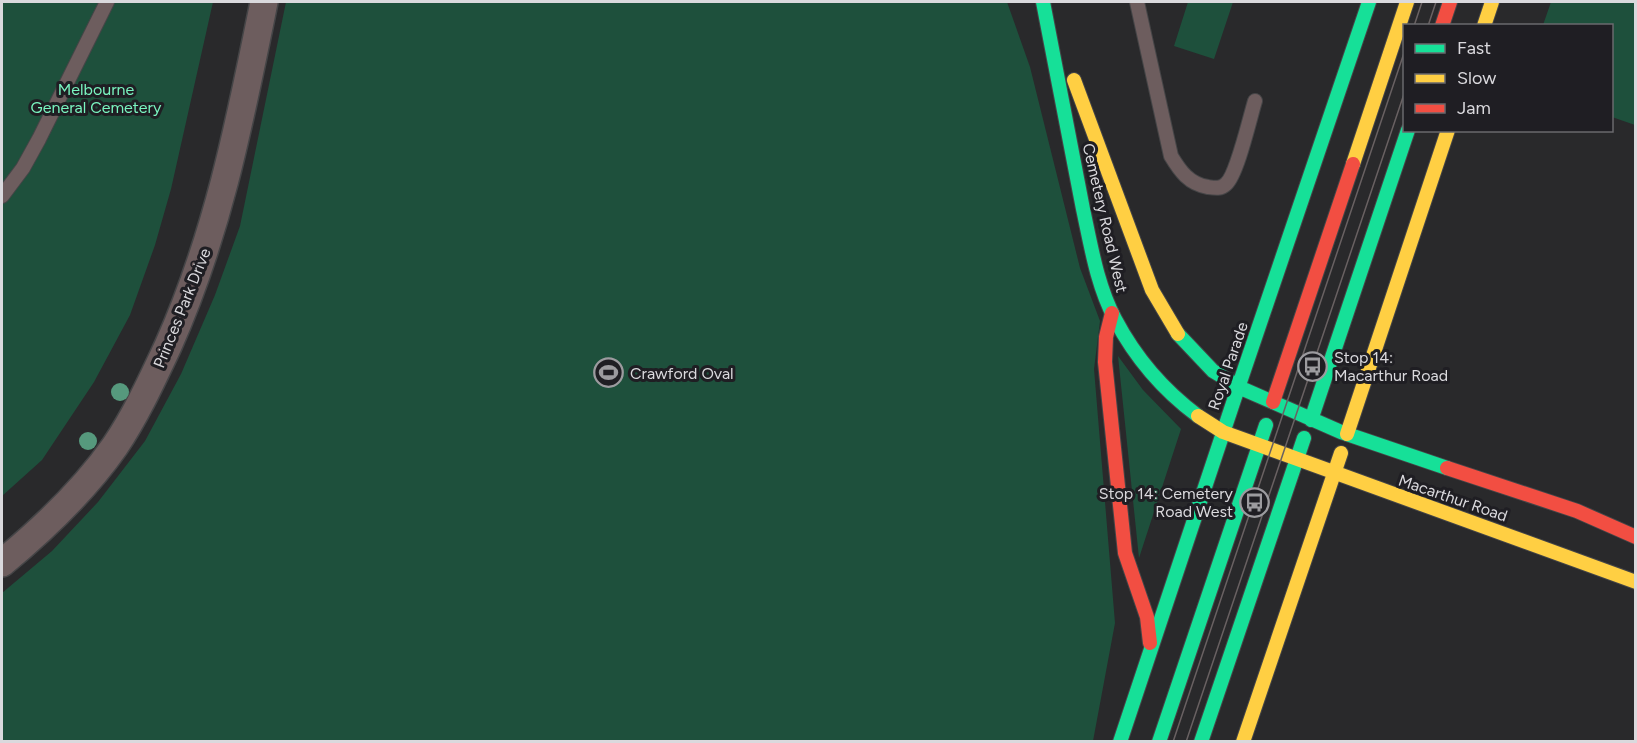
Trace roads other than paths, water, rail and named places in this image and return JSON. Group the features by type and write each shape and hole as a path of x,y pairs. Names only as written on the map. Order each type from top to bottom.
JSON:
{"main road":[{"name":"Cemetery Road West","path":"1044,2 1089,233 1112,313 1137,354 1157,379 1203,421 1223,432 1259,445"},
{"name":"Cemetery Road West","path":"1044,2 1159,304 1184,343 1206,364 1239,385 1273,402"},
{"name":"Royal Parade","path":"1120,741 1149,648 1369,2"},
{"path":"1159,741 1407,2"},
{"path":"1443,24 1450,2"},
{"path":"1485,24 1492,2"},
{"path":"1243,741 1447,132"},
{"path":"1202,741 1296,459 1414,136 1443,147"},
{"path":"1112,313 1106,337 1105,362 1125,554 1147,617 1149,648"},
{"name":"Macarthur Road","path":"1273,402 1347,434 1568,508 1635,537"},
{"name":"Macarthur Road","path":"1259,445 1616,573 1635,582"},
{"path":"1616,573 1635,574"}],"street":[{"name":"Princes Park Drive","path":"2,563 62,505 114,447 147,393 187,303 213,230 233,155 264,2"}],"lane":[{"path":"2,196 36,145 107,2"},
{"path":"1137,2 1143,36 1163,110 1170,156 1182,175 1201,186 1218,188 1227,184 1255,101"}],"tram line":[{"path":"1415,24 1422,2"},
{"path":"1429,24 1436,2"},
{"path":"1173,742 1403,56"},
{"path":"1186,742 1403,97"}],"place":[{"name":"Stop 14: Macarthur Road","path":"1313,366"},
{"name":"Crawford Oval","path":"609,373"},
{"name":"Stop 14: Cemetery Road West","path":"1254,502"}],"park label":[{"name":"Melbourne General Cemetery","path":"96,98"}]}
